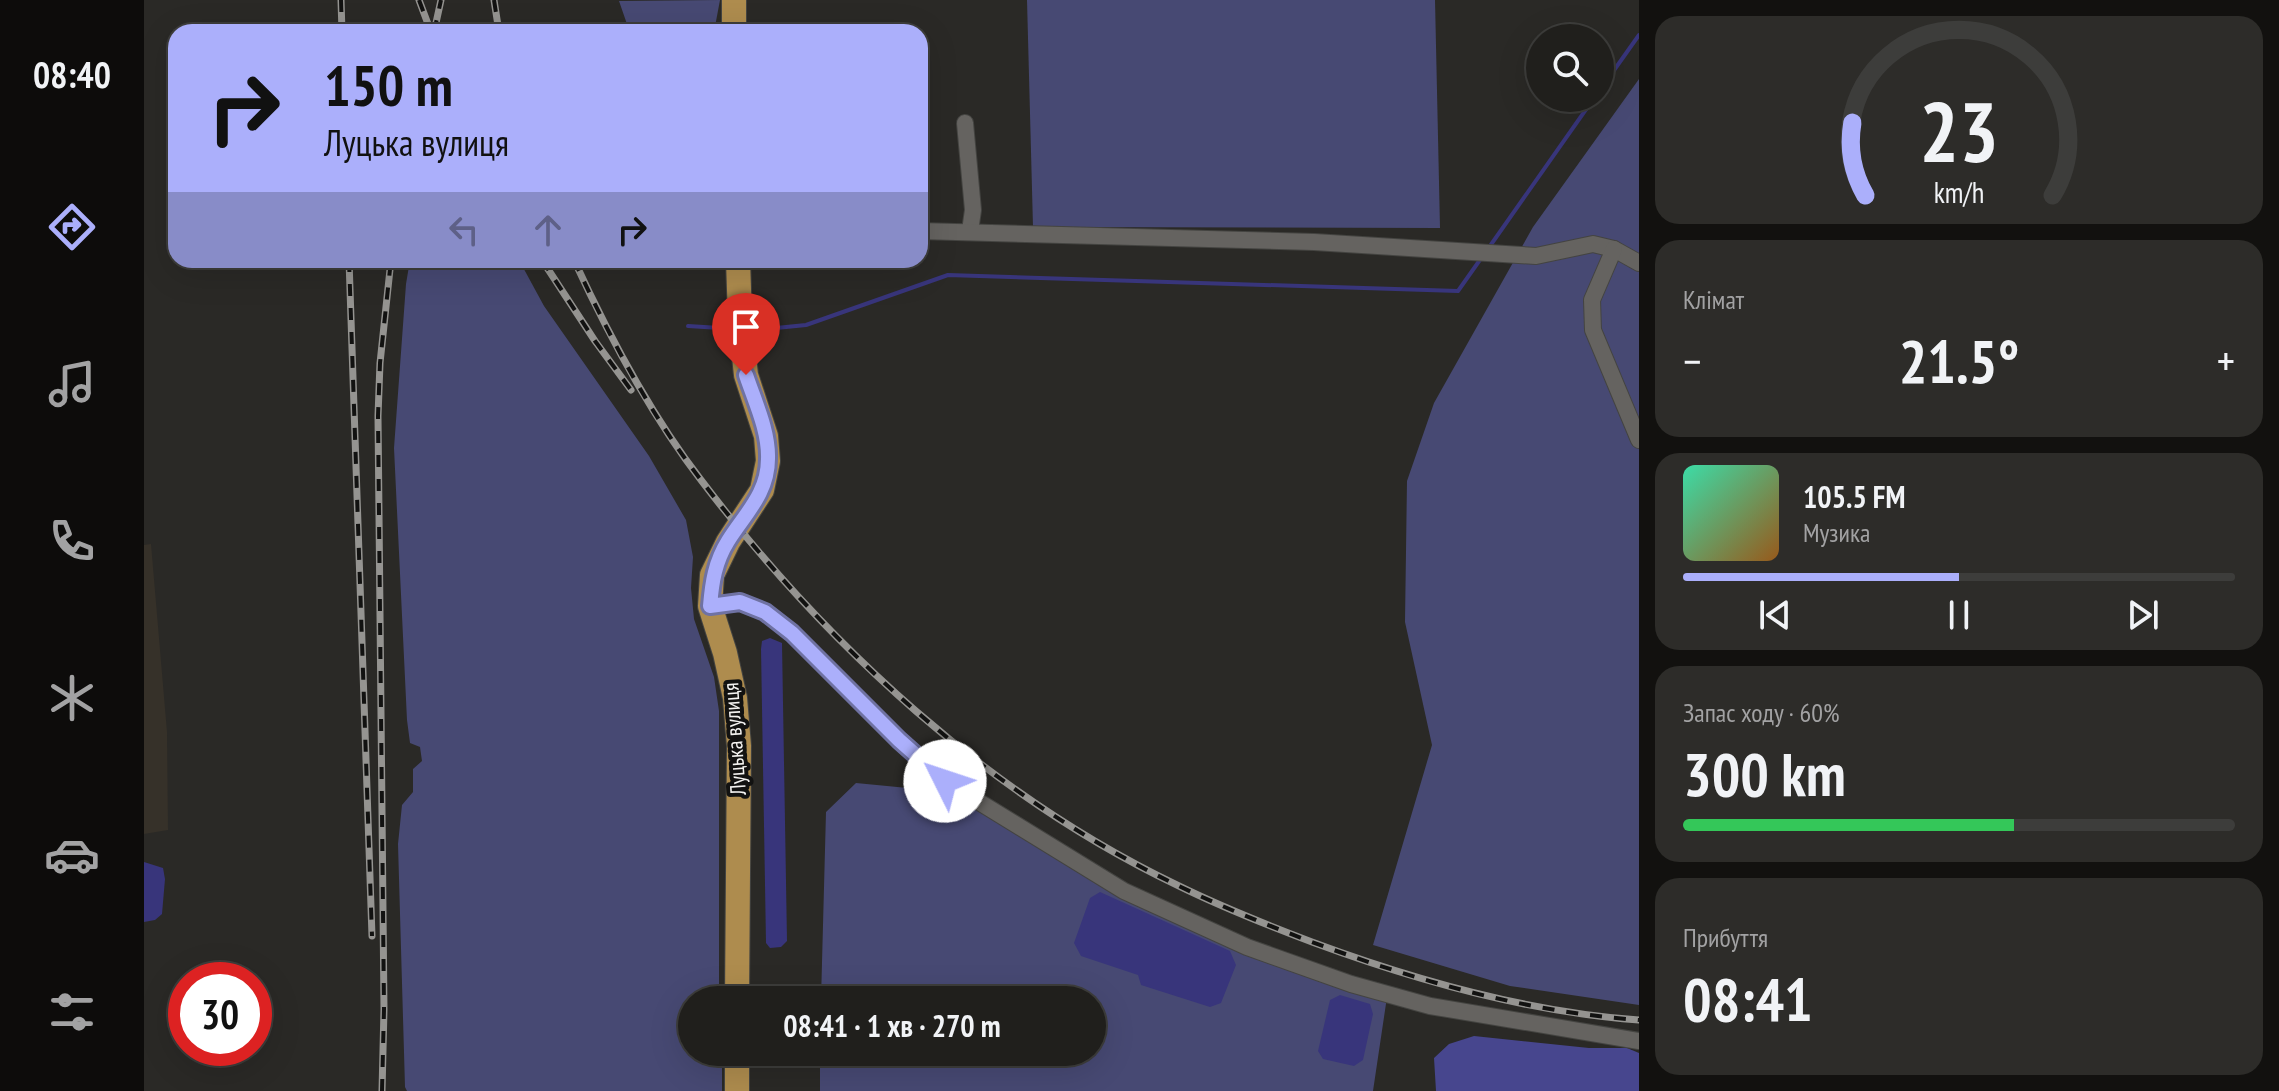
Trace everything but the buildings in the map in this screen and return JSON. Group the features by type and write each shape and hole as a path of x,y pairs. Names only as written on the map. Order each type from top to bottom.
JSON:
{"highway":[{"path":"734,0 734,24"},
{"name":"Луцька вулиця","path":"737,986 738,734 735,698 710,606 712,575 728,542 762,490 768,461 766,436 746,375 738,268"},
{"path":"737,1066 737,1091"}],"street":[{"path":"965,123 973,210 970,231"},
{"path":"928,231 1314,242 1536,256 1593,244 1614,249 1639,263"},
{"path":"1614,249 1592,300 1593,330 1639,440"},
{"path":"710,606 740,602 765,612 792,633 899,740 945,781 1124,891 1247,947 1351,984 1430,1006 1639,1041"}],"shaded area":[{"path":"720,0 716,24 627,24 619,1"},
{"path":"1027,0 1435,0 1440,228 1033,227"},
{"path":"1639,79 1639,1005 1510,986 1373,945 1432,745 1405,622 1407,481 1434,403 1533,227"},
{"path":"409,268 523,268 544,306 649,456 686,520 693,557 691,588 694,619 714,677 719,711 719,986 678,986 678,1066 722,1066 722,1091 407,1091 398,844 402,805 413,792 413,769 422,761 420,747 410,743 407,720 394,448"},
{"path":"151,544 167,732 168,830 144,834 144,545"},
{"path":"770,638 782,643 787,941 781,947 770,948 766,943 761,649 762,641"},
{"path":"856,783 949,792 1103,884 1387,997 1373,1091 820,1091 820,1066 1106,1066 1106,986 821,986 826,812"},
{"path":"144,862 163,868 165,879 162,914 155,920 144,922"},
{"path":"1100,892 1230,951 1236,965 1221,1003 1210,1007 1141,985 1138,975 1081,956 1074,943 1090,898"},
{"path":"1340,995 1370,1004 1373,1014 1363,1060 1354,1066 1323,1059 1318,1051 1330,1000"},
{"path":"1474,1036 1589,1048 1627,1048 1639,1053 1639,1091 1436,1091 1434,1058 1449,1044"}],"waterway":[{"path":"1614,70 1639,35"},
{"path":"1490,246 1584,112"},
{"path":"766,329 806,325 948,275 1458,291 1482,257"},
{"path":"688,326 720,328"}],"railway":[{"path":"341,0 342,24"},
{"path":"419,0 428,24"},
{"path":"436,24 441,0"},
{"path":"494,0 498,24"},
{"path":"349,268 372,936"},
{"path":"382,1091 384,1009 378,416 390,268"},
{"path":"547,268 631,390"},
{"path":"578,268 616,346 682,455 750,541 802,601 916,712 1042,808 1109,850 1179,886 1312,942 1473,993 1555,1010 1639,1020"}],"route":[{"path":"746,375 766,436 768,461 762,490 728,542 712,575 710,606 740,602 765,612 792,633 899,740 945,781"}]}
